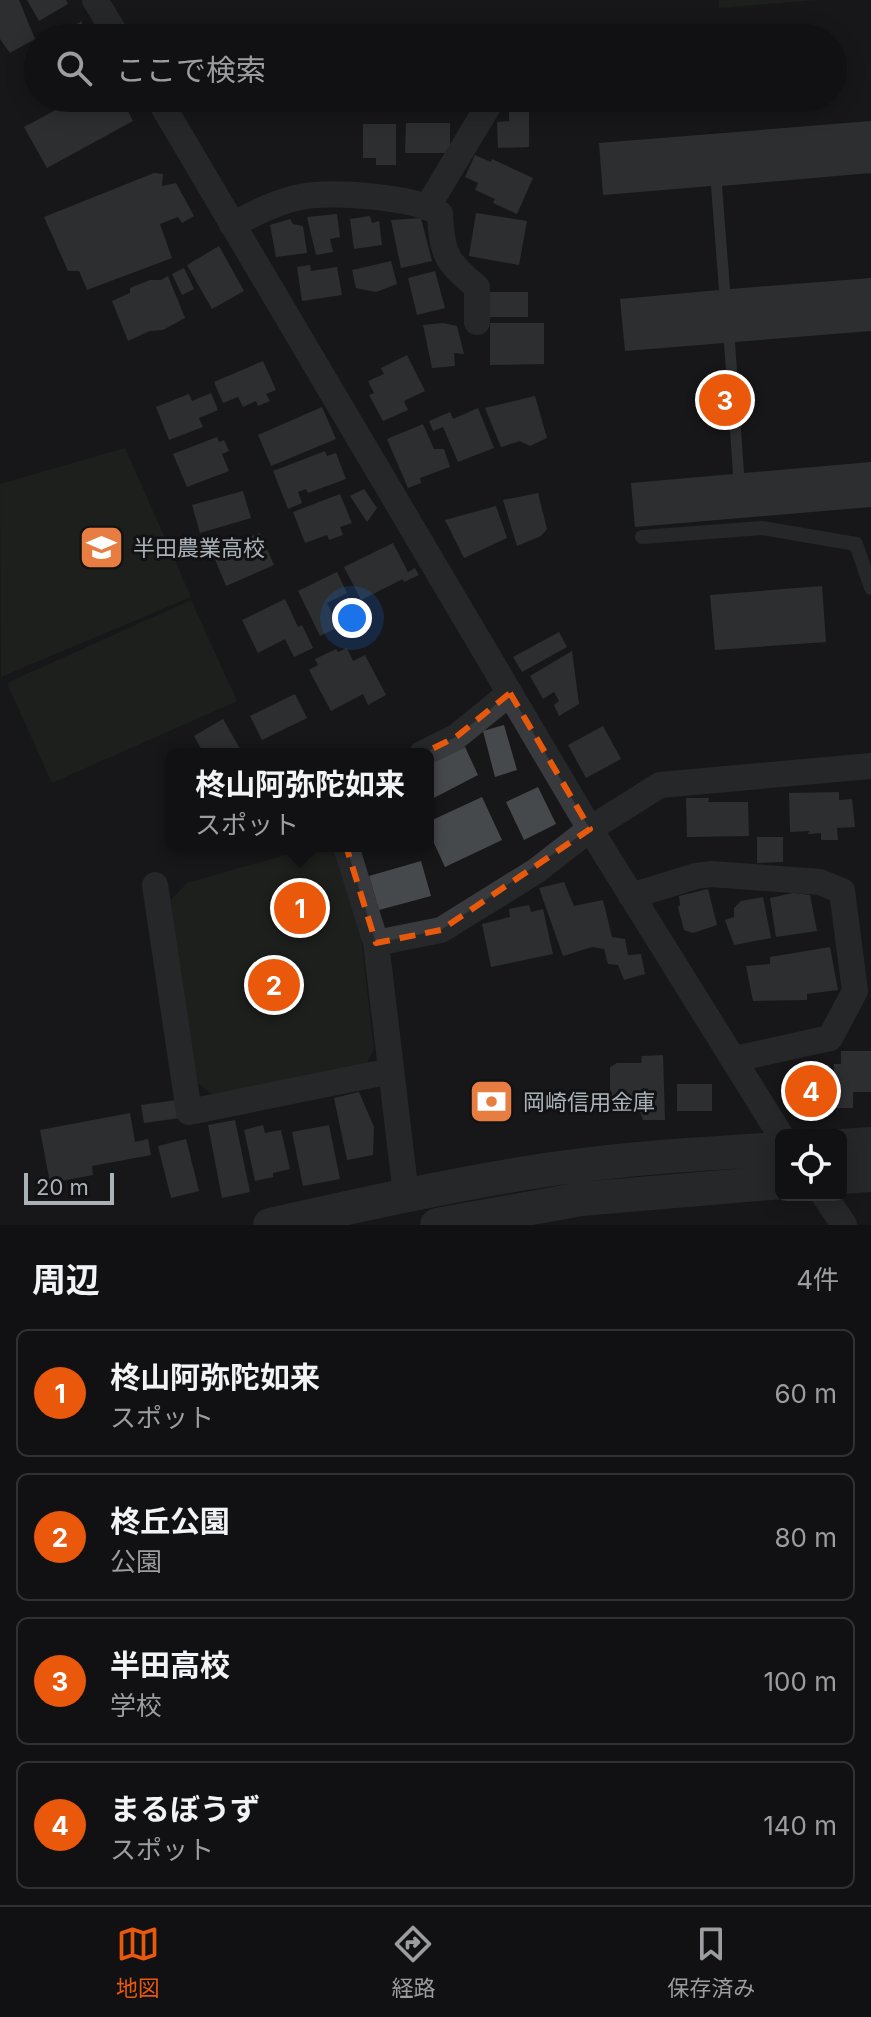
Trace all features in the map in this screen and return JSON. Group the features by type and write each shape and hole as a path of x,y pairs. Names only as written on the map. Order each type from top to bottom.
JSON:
{"street":[{"path":"95,0 110,24"},
{"path":"166,112 590,829 777,1129"},
{"path":"428,206 485,112"},
{"path":"232,225 263,209 300,197 352,195 428,206 440,214 442,246 455,269 477,287 477,322"},
{"path":"434,748 456,737 510,693"},
{"path":"376,943 441,930 536,871 590,829 660,785 871,766"},
{"path":"348,852 376,943 406,1195"},
{"path":"631,896 711,874 820,882 842,891 855,991 830,1038 735,1059"},
{"path":"155,885 189,1112 391,1071"},
{"path":"847,1146 871,1144"},
{"path":"270,1225 406,1195 528,1173 644,1158 775,1149"},
{"path":"847,1177 871,1175"},
{"path":"437,1225 581,1199 775,1183"},
{"path":"828,1201 844,1225"}],"lane":[{"path":"642,537 762,528 864,542 871,588"}],"highlighted area":[{"path":"510,693 590,829 441,930 376,943 342,833 371,779 456,737"}],"shaded area":[{"path":"719,0 816,0 719,8"},
{"path":"125,448 191,597 1,677 0,484"},
{"path":"191,600 237,701 52,783 7,683"},
{"path":"296,852 337,852 359,919 374,1050 366,1065 214,1096 198,1083 168,903 187,883"}],"building":[{"path":"0,0 19,0 29,24 24,24 24,45 10,53 0,39"},
{"path":"27,0 66,0 68,4 39,21"},
{"path":"52,112 128,112 133,121 47,168 24,127"},
{"path":"509,112 529,112 529,147 498,148 497,122 509,121"},
{"path":"871,121 871,173 722,186 730,289 871,278 871,331 735,342 744,473 871,462 871,507 635,527 631,483 733,474 724,343 625,351 620,299 719,290 711,186 603,195 599,143"},
{"path":"406,123 450,123 450,153 405,153"},
{"path":"363,124 396,124 396,165 376,165 376,158 363,158"},
{"path":"475,155 491,162 492,159 533,178 517,214 493,203 495,199 475,190 478,183 465,177"},
{"path":"154,173 163,174 162,186 176,183 194,216 182,223 178,217 160,224 172,258 87,290 79,271 68,271 44,217"},
{"path":"476,213 527,221 519,265 469,256"},
{"path":"337,214 340,237 330,239 333,252 316,255 307,217"},
{"path":"370,216 372,223 379,221 382,245 354,249 350,219"},
{"path":"421,218 432,261 401,268 391,220"},
{"path":"290,219 293,224 303,226 307,253 276,257 270,225"},
{"path":"219,246 244,291 212,309 187,265"},
{"path":"391,261 397,284 376,292 356,288 352,270"},
{"path":"310,265 311,271 337,267 342,295 302,301 297,267"},
{"path":"184,268 194,289 182,295 172,274"},
{"path":"435,271 445,308 417,315 408,278"},
{"path":"168,276 185,318 163,330 150,331 128,341 112,301 130,293 130,288"},
{"path":"490,292 528,292 528,317 490,317"},
{"path":"443,323 457,326 464,354 454,353 455,366 432,368 423,325"},
{"path":"490,323 544,323 544,364 490,365"},
{"path":"407,355 425,391 404,401 408,410 383,421 369,395 374,393 368,381 384,374 381,368"},
{"path":"263,361 276,390 266,394 270,401 258,406 256,401 243,407 238,397 223,403 214,382"},
{"path":"211,393 218,410 199,418 203,427 169,440 156,407 189,394 192,401"},
{"path":"535,396 547,438 530,446 520,441 501,447 485,408"},
{"path":"322,407 336,439 271,466 258,435"},
{"path":"478,408 494,448 458,462 443,427 433,431 429,421 450,412 453,419"},
{"path":"423,424 434,449 444,449 450,467 420,478 421,483 408,488 387,439"},
{"path":"217,437 219,442 224,440 229,451 222,454 229,471 187,487 173,454"},
{"path":"325,451 327,456 336,453 346,479 308,493 306,489 298,492 302,503 288,509 273,471"},
{"path":"364,489 377,508 367,522 350,496"},
{"path":"243,491 251,518 200,533 192,505"},
{"path":"538,493 547,529 541,536 517,546 503,500"},
{"path":"340,494 352,523 340,527 343,535 329,540 327,535 305,543 293,512"},
{"path":"496,506 507,538 464,558 445,520"},
{"path":"260,533 274,565 226,586 212,552"},
{"path":"393,543 408,572 415,568 419,575 404,582 403,579 361,600 344,567"},
{"path":"337,572 347,593 327,603 339,627 320,636 298,591"},
{"path":"822,586 826,642 715,650 710,595"},
{"path":"285,599 298,627 302,625 313,648 294,657 285,639 258,653 242,620"},
{"path":"559,632 567,647 522,672 513,657"},
{"path":"347,648 353,661 365,655 386,695 368,705 363,694 331,711 309,670 318,665 315,659 336,649 338,652"},
{"path":"572,651 579,704 559,716 554,705 559,701 554,692 543,699 530,676"},
{"path":"295,694 307,718 262,740 250,716"},
{"path":"223,719 240,748 201,748 194,736"},
{"path":"504,725 517,770 495,777 483,731"},
{"path":"603,726 621,759 586,778 568,745"},
{"path":"465,747 478,775 434,798 434,762"},
{"path":"538,787 556,824 524,840 506,802"},
{"path":"839,792 839,800 852,799 855,827 837,828 838,840 821,840 821,833 808,834 809,831 790,832 789,793"},
{"path":"482,797 502,840 445,867 434,843 434,819"},
{"path":"686,798 709,798 708,802 748,802 749,836 687,837"},
{"path":"757,837 783,837 783,862 757,863"},
{"path":"421,861 431,896 379,910 369,876"},
{"path":"564,882 574,906 603,900 612,937 625,939 628,955 641,954 645,974 624,980 618,965 608,964 604,949 592,947 563,956 539,888"},
{"path":"708,889 717,925 693,933 684,930 678,907 679,896"},
{"path":"793,893 810,895 817,931 776,937 770,898"},
{"path":"763,897 771,938 734,945 725,920 734,917 734,908 741,901"},
{"path":"295,898 306,898 306,912 295,912"},
{"path":"529,905 531,912 543,909 553,954 491,967 482,924 510,917 509,909"},
{"path":"830,947 838,990 807,994 807,1000 753,1001 746,966 770,964 770,957"},
{"path":"841,1051 871,1051 871,1092 853,1092 853,1108 834,1108 834,1064 841,1064"},
{"path":"663,1055 665,1120 643,1120 637,1104 610,1104 610,1067 617,1063 641,1063 642,1056"},
{"path":"807,1065 829,1065 829,1106 792,1106 792,1077 807,1077"},
{"path":"677,1084 712,1084 712,1111 677,1111"},
{"path":"359,1092 374,1127 373,1155 347,1160 334,1098"},
{"path":"177,1100 180,1118 144,1123 141,1105"},
{"path":"130,1113 135,1142 148,1139 151,1155 92,1166 93,1175 50,1183 40,1130"},
{"path":"235,1120 250,1192 222,1198 208,1125"},
{"path":"263,1125 265,1133 281,1130 290,1169 255,1181 244,1130"},
{"path":"329,1125 340,1179 303,1186 292,1132"},
{"path":"186,1139 199,1191 171,1198 158,1146"}],"place":[{"name":"半田高校","path":"725,400"},
{"name":"半田農業高校","path":"102,548"},
{"name":"柊山阿弥陀如来","path":"300,908"},
{"name":"柊丘公園","path":"274,985"},
{"name":"まるぼうず","path":"811,1091"},
{"name":"岡崎信用金庫","path":"492,1102"}]}
